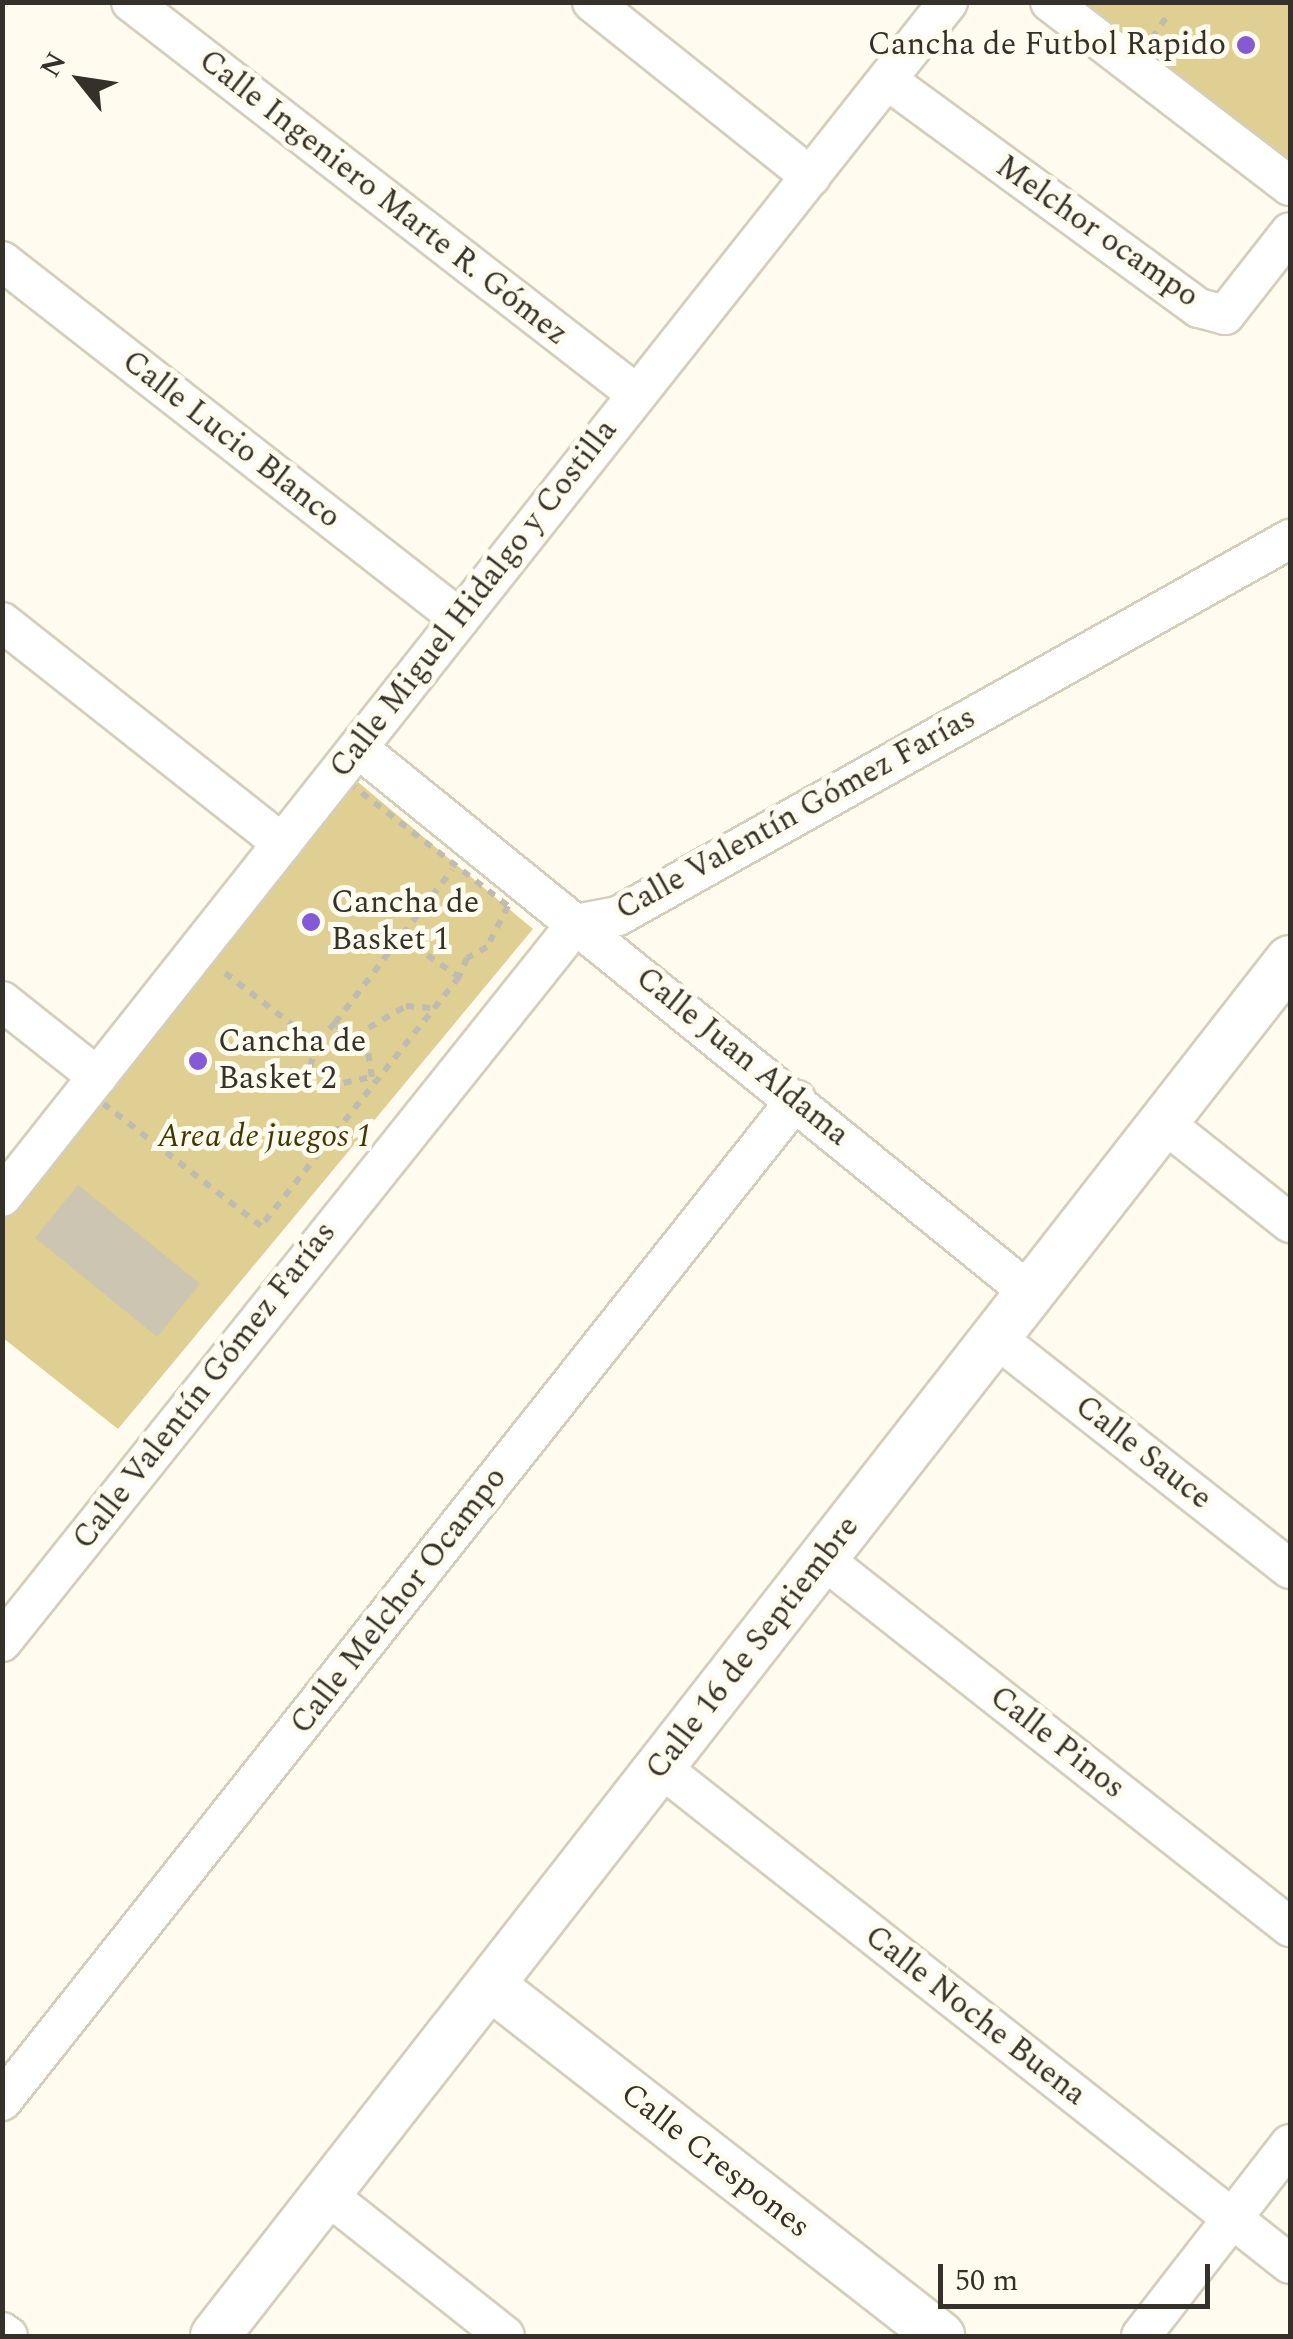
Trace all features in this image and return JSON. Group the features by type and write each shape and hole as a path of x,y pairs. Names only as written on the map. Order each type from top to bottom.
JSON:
{"street":[{"name":"Calle Ingeniero Marte R. Gómez","path":"131,2 635,393"},
{"path":"592,2 811,176"},
{"name":"Calle Miguel Hidalgo y Costilla","path":"2,1197 948,2"},
{"path":"1050,2 1290,186"},
{"name":"Melchor ocampo","path":"887,80 1199,308 1225,315 1290,232"},
{"name":"Calle Lucio Blanco","path":"2,261 460,620"},
{"name":"Calle Valentín Gómez Farías","path":"2,1642 576,924 618,916 1290,539"},
{"path":"2,622 282,843"},
{"name":"Calle Juan Aldama","path":"358,748 796,1100 1030,1294"},
{"name":"Calle 16 de Septiembre","path":"214,2336 1290,960"},
{"path":"2,1000 98,1077"},
{"name":"Calle Melchor Ocampo","path":"2,2101 796,1100"},
{"path":"1164,1122 1290,1223"},
{"name":"Calle Sauce","path":"995,1337 1290,1569"},
{"name":"Calle Pinos","path":"823,1559 1290,1927"},
{"name":"Calle Noche Buena","path":"660,1767 1290,2264"},
{"name":"Calle Crespones","path":"490,1985 940,2336"},
{"path":"1141,2336 1290,2144"},
{"path":"326,2194 505,2336"}],"path":[{"path":"349,783 458,862 508,906 487,946 467,958 459,977 262,1226 100,1101 208,960 349,783"},
{"path":"335,1023 355,1036 368,1051 372,1078 346,1088 328,1086 310,1070 316,1042 335,1023 458,862"},
{"path":"401,936 459,977"},
{"path":"208,960 316,1042"},
{"path":"355,1036 406,1006 434,1008"}],"green space":[{"path":"1083,3 1290,3 1290,162"},
{"name":"Area de juegos 1","path":"358,782 533,929 118,1429 3,1338 2,1220"}],"building":[{"path":"78,1185 200,1284 157,1337 35,1238"}],"place":[{"name":"Cancha de Futbol Rapido","path":"1246,45"},
{"name":"Cancha de Basket 1","path":"311,922"},
{"name":"Cancha de Basket 2","path":"198,1061"}]}
